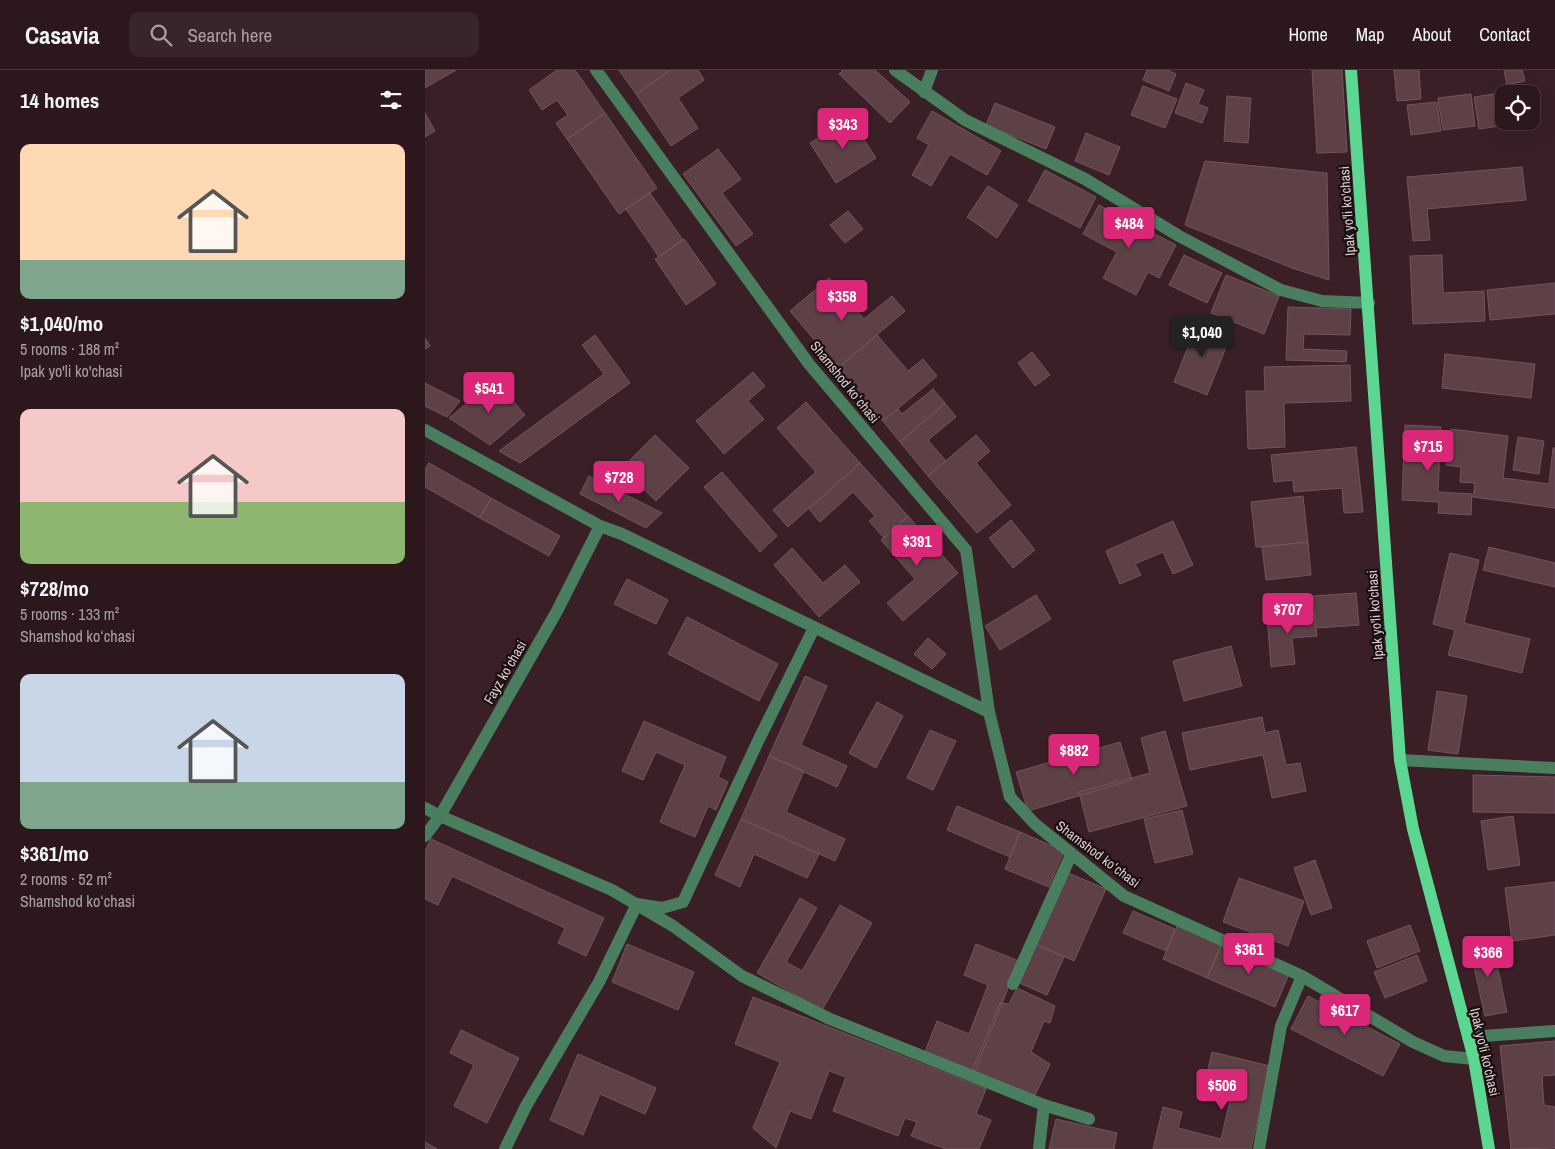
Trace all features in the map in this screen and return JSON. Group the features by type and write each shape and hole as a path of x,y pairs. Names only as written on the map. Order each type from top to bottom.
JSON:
{"main road":[{"name":"Ipak yo'li ko'chasi","path":"1351,70 1400,760 1413,829 1474,1059 1489,1149"}],"street":[{"name":"Shamshod koʻchasi","path":"596,70 809,364 966,550 989,712 1010,798 1035,824 1071,855 1124,896 1302,976 1413,1042 1444,1056 1474,1059"},
{"path":"895,70 965,120 1085,179 1179,236 1281,290 1322,300 1369,303"},
{"path":"924,92 933,70"},
{"path":"425,430 600,526 621,534 989,712"},
{"name":"Fayz koʻchasi","path":"425,836 440,816 557,611 600,526"},
{"path":"637,904 662,908 683,902 759,739 814,628"},
{"path":"1400,760 1555,768"},
{"path":"425,808 594,882 637,904 673,926 743,976 830,1019 1044,1105 1089,1119"},
{"path":"1013,984 1071,855"},
{"path":"505,1149 526,1106 599,982 637,904"},
{"path":"1259,1149 1281,1026 1302,976"},
{"path":"1468,1037 1555,1031"},
{"path":"1039,1149 1044,1105"}],"building":[{"path":"425,70 456,70 425,88"},
{"path":"557,70 575,70 605,113 567,139 556,123 568,115 557,100 542,110 529,90"},
{"path":"619,70 671,70 636,94"},
{"path":"671,70 698,70 704,80 678,98 698,128 671,146 636,94"},
{"path":"843,70 875,70 910,102 890,123 839,74"},
{"path":"1147,70 1167,70 1176,74 1169,91 1143,80"},
{"path":"1312,70 1342,70 1347,152 1317,153"},
{"path":"1394,70 1419,70 1421,99 1397,101"},
{"path":"1504,70 1522,70 1525,81 1507,85"},
{"path":"1186,83 1204,90 1198,104 1208,108 1202,123 1175,113"},
{"path":"1143,86 1177,99 1165,128 1131,115"},
{"path":"1471,94 1475,126 1443,130 1438,98"},
{"path":"1495,94 1495,127 1479,129 1474,97"},
{"path":"1227,96 1251,98 1248,143 1224,141"},
{"path":"1437,102 1441,131 1411,135 1407,105"},
{"path":"995,103 1055,127 1046,149 986,125"},
{"path":"932,111 1001,151 987,175 950,154 931,186 912,175 929,145 917,138"},
{"path":"425,113 435,131 425,137"},
{"path":"605,113 657,188 619,214 567,139"},
{"path":"850,118 876,158 836,183 810,143"},
{"path":"1086,133 1120,147 1109,175 1075,161"},
{"path":"718,149 741,179 722,193 753,234 736,246 683,174"},
{"path":"1205,161 1327,173 1329,280 1292,268 1185,225"},
{"path":"1522,167 1526,200 1427,209 1430,240 1413,241 1407,177"},
{"path":"1045,170 1096,197 1080,228 1028,201"},
{"path":"988,186 1018,205 997,238 967,217"},
{"path":"650,193 683,240 659,257 626,209"},
{"path":"1099,205 1176,245 1159,278 1148,272 1136,295 1103,278 1117,252 1083,234"},
{"path":"848,211 863,229 845,243 830,225"},
{"path":"684,239 716,284 686,305 655,259"},
{"path":"1184,255 1222,273 1207,303 1169,285"},
{"path":"1442,255 1443,293 1484,291 1485,321 1413,324 1410,256"},
{"path":"1226,275 1279,296 1264,334 1211,313"},
{"path":"829,278 864,319 892,296 905,311 838,368 790,311"},
{"path":"1555,283 1555,314 1490,320 1487,290"},
{"path":"1288,307 1351,309 1350,335 1304,334 1303,349 1347,351 1346,362 1286,360"},
{"path":"1198,322 1231,335 1207,395 1174,382"},
{"path":"595,335 630,383 520,463 499,451 604,374 582,345"},
{"path":"877,335 908,371 923,359 937,376 883,421 838,368"},
{"path":"425,338 430,346 425,349"},
{"path":"1032,352 1050,375 1035,386 1018,363"},
{"path":"1445,354 1535,364 1531,398 1442,388"},
{"path":"1350,365 1351,401 1284,403 1285,447 1248,449 1246,391 1265,391 1264,367"},
{"path":"753,372 765,386 748,401 764,419 724,454 696,421"},
{"path":"495,380 525,415 490,445 449,418"},
{"path":"425,383 460,401 447,417 425,406"},
{"path":"933,389 945,403 900,442 883,421 898,409 902,414"},
{"path":"806,402 860,463 788,527 773,510 816,472 777,428"},
{"path":"945,403 956,417 928,440 946,461 928,476 900,442"},
{"path":"1405,425 1441,427 1438,492 1472,494 1471,515 1438,513 1439,502 1402,500"},
{"path":"1451,429 1508,436 1503,478 1549,484 1553,448 1555,448 1555,508 1473,497 1475,483 1460,482 1461,467 1446,465"},
{"path":"655,435 689,468 656,501 622,468"},
{"path":"976,435 990,451 976,463 1011,505 977,533 928,476"},
{"path":"1518,437 1544,441 1539,474 1513,470"},
{"path":"1356,447 1363,512 1344,513 1342,488 1294,492 1293,480 1274,482 1271,455"},
{"path":"429,463 491,498 480,518 425,487 425,469"},
{"path":"860,463 908,516 884,538 869,521 875,516 853,492 820,522 809,509"},
{"path":"722,472 777,536 760,552 704,487"},
{"path":"589,476 662,513 646,528 580,494"},
{"path":"1303,496 1308,542 1256,547 1251,502"},
{"path":"491,498 560,536 549,556 480,518"},
{"path":"908,516 958,573 903,621 887,603 915,579 881,540"},
{"path":"1011,520 1035,550 1013,568 989,538"},
{"path":"1173,521 1193,565 1173,574 1163,552 1135,564 1141,575 1120,584 1106,551"},
{"path":"1308,542 1311,575 1266,580 1262,547"},
{"path":"1489,547 1555,563 1555,587 1483,570"},
{"path":"792,548 823,583 845,565 860,582 819,617 774,565"},
{"path":"1450,553 1479,560 1464,623 1530,639 1522,673 1448,655 1455,630 1433,624"},
{"path":"627,579 668,600 656,624 614,604"},
{"path":"1356,593 1359,625 1316,628 1313,596"},
{"path":"1036,595 1051,619 1000,650 985,626"},
{"path":"1314,612 1317,636 1292,638 1295,664 1271,667 1267,616"},
{"path":"687,617 778,664 759,701 668,654"},
{"path":"928,638 946,654 932,669 914,654"},
{"path":"1231,646 1242,686 1184,701 1173,661"},
{"path":"805,676 827,686 801,745 847,766 837,787 769,756"},
{"path":"1437,691 1467,696 1458,754 1428,750"},
{"path":"877,702 903,716 876,768 849,753"},
{"path":"1262,717 1265,733 1278,730 1286,765 1300,763 1306,791 1272,798 1263,755 1190,770 1182,733"},
{"path":"644,721 726,757 718,777 728,782 716,810 708,806 695,837 660,822 685,765 656,752 643,780 622,771"},
{"path":"930,730 956,741 933,790 907,778"},
{"path":"1165,731 1187,806 1089,832 1079,792 1150,773 1141,738"},
{"path":"1120,742 1132,780 1028,811 1016,772"},
{"path":"769,756 804,771 786,812 845,839 835,861 741,819"},
{"path":"1473,775 1555,777 1555,813 1473,812"},
{"path":"957,806 1020,832 1010,857 947,830"},
{"path":"1182,810 1193,854 1155,863 1144,819"},
{"path":"1513,816 1520,865 1488,870 1481,821"},
{"path":"741,819 819,854 807,878 754,854 740,887 715,875"},
{"path":"1020,832 1064,851 1049,887 1005,869"},
{"path":"431,839 604,918 586,956 558,943 565,928 452,876 438,905 425,899 425,851"},
{"path":"1315,860 1332,908 1311,915 1294,868"},
{"path":"1066,872 1106,889 1074,961 1034,943"},
{"path":"1239,878 1304,901 1288,946 1223,922"},
{"path":"1555,882 1555,935 1512,941 1505,888"},
{"path":"800,898 817,908 786,962 802,971 840,905 872,923 822,1010 757,973"},
{"path":"1133,911 1175,929 1166,951 1123,933"},
{"path":"1178,924 1222,943 1207,978 1163,959"},
{"path":"1410,925 1420,951 1377,968 1367,941"},
{"path":"1492,940 1507,1012 1485,1016 1469,945"},
{"path":"1034,943 1064,957 1047,995 1017,982"},
{"path":"1222,943 1290,972 1275,1007 1207,978"},
{"path":"627,944 694,972 678,1010 612,982"},
{"path":"976,944 1019,961 975,1071 925,1052 937,1021 969,1034 988,985 964,975"},
{"path":"1417,955 1427,981 1385,998 1374,972"},
{"path":"1017,988 1055,1006 1050,1023 1044,1021 1031,1052 1050,1064 1035,1095 972,1071 1000,1003 1009,1004"},
{"path":"1308,996 1400,1044 1383,1076 1291,1029"},
{"path":"753,997 986,1089 976,1114 991,1120 979,1149 946,1149 911,1136 917,1122 905,1118 898,1136 833,1111 846,1077 829,1071 811,1119 790,1111 776,1148 753,1128 780,1062 735,1044"},
{"path":"461,1030 519,1058 487,1123 454,1106 474,1065 450,1053"},
{"path":"1555,1041 1555,1075 1542,1076 1544,1105 1555,1107 1555,1148 1511,1149 1500,1046"},
{"path":"1212,1052 1270,1066 1251,1149 1153,1149 1163,1107 1182,1112 1178,1128 1221,1139 1236,1075 1208,1069"},
{"path":"578,1054 656,1088 645,1114 600,1094 583,1135 550,1120"},
{"path":"1056,1119 1117,1133 1114,1149 1049,1149"},
{"path":"425,1142 437,1149 425,1149"}]}
